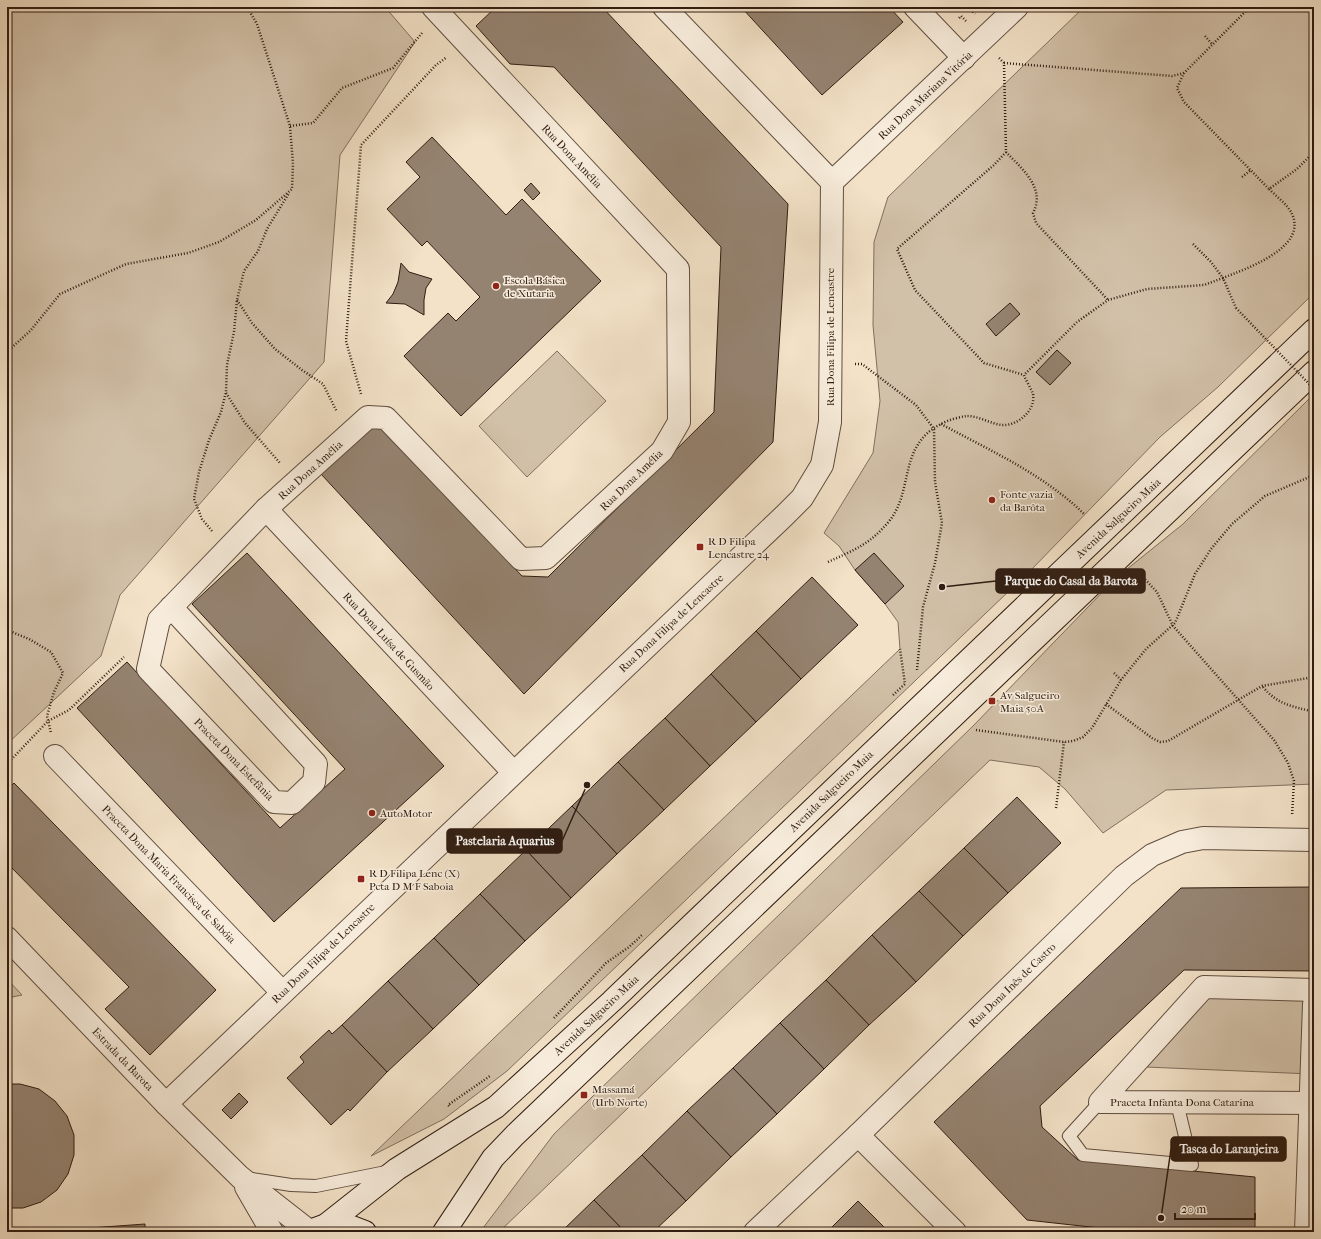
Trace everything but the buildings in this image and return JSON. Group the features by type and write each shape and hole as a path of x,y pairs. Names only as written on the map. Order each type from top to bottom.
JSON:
{"street":[{"path":"664,7 832,182"},
{"path":"915,7 964,58"},
{"name":"Rua Dona Mariana Vitória","path":"832,182 1017,7"},
{"name":"Rua Dona Amélia","path":"266,509 368,417 386,418 522,558 546,558 662,451 679,422 678,269 466,42 438,9"},
{"name":"Rua Dona Filipa de Lencastre","path":"166,1104 798,502 822,464 830,422 832,182"},
{"name":"Avenida Salgueiro Maia","path":"314,1229 397,1170 496,1107 612,1001 1314,330"},
{"path":"444,1232 493,1158 515,1135 1314,372"},
{"name":"Rua Dona Luísa de Gusmão","path":"266,509 513,772"},
{"name":"Praceta Dona Estefânia","path":"171,607 316,764 314,782 292,803 274,802 148,669 159,620 171,607 229,548 266,509"},
{"name":"Praceta Dona Maria Francisca de Sabóia","path":"56,756 282,992"},
{"name":"Rua Dona Inês de Castro","path":"755,1232 858,1135 1124,876 1152,855 1182,842 1203,838 1314,840"},
{"name":"Estrada da Barota","path":"7,938 166,1104 240,1178 314,1229"},
{"name":"Praceta Infanta Dona Catarina","path":"1100,1102 1204,987 1314,990"},
{"path":"1306,1232 1313,1103 1314,1004"},
{"name":"Praceta Infanta Dona Catarina","path":"1100,1102 1313,1103"},
{"path":"858,1135 955,1232"},
{"name":"Estrada da Barota","path":"240,1178 272,1232"},
{"path":"314,1229 344,1224 365,1232"}],"lane":[{"path":"1100,1102 1069,1136 1083,1155 1192,1165 1177,1103"},
{"path":"240,1178 291,1185 316,1186 344,1182 397,1170"}],"path":[{"path":"229,548 202,518 194,499 198,472 209,440 222,412 226,392 227,365 234,332 237,300 244,271 258,251 267,228 292,189 290,126 257,24 247,7"},
{"path":"1024,375 1077,322 1108,300 1147,289 1204,285 1256,265 1290,241 1295,224 1292,213 1184,102 1177,88 1184,73 1250,7"},
{"path":"290,126 313,123 342,88 393,68 415,42 438,9"},
{"path":"1205,36 1212,44"},
{"path":"368,417 346,341 361,145 436,65 466,42"},
{"path":"1108,300 1036,223 1033,213 1037,205 1038,195 1034,183 1006,152 1004,63 1172,76 1184,73"},
{"path":"828,562 866,545 890,520 904,493 907,467 915,449 923,438 934,429 941,424 968,416 1004,425 1016,422 1026,415 1032,405 1033,394 1024,375 984,363 915,290 898,249 994,165 1006,152"},
{"path":"1269,189 1297,169 1314,152"},
{"path":"1242,177 1251,170"},
{"path":"7,352 31,330 60,294 126,264 188,253 219,242 256,220 292,189"},
{"path":"1193,244 1211,262 1223,278 1236,308 1314,389"},
{"path":"237,300 252,323 275,349 323,384 346,437"},
{"path":"862,364 916,405 934,429 935,482 942,523 935,563 923,607 917,670"},
{"path":"226,392 245,423 295,483"},
{"path":"941,424 1034,475 1069,499 1102,533"},
{"path":"975,730 1064,742 1073,741 1083,737 1092,728 1121,680 1146,649 1176,623 1195,574 1211,549 1232,524 1266,496 1314,475"},
{"path":"1123,556 1157,592 1173,626 1274,740 1288,763 1294,781 1292,839"},
{"path":"7,630 29,639 51,652 63,673 54,692 47,716 56,756"},
{"path":"7,764 48,721 70,710 142,640 155,638"},
{"path":"1114,673 1121,680"},
{"path":"1106,704 1160,742 1168,741 1178,737 1262,686 1314,677"},
{"path":"1262,686 1272,697 1283,704 1314,712"},
{"path":"1056,808 1064,742"}],"shaded area":[{"path":"7,7 385,7 415,42 340,155 324,362 120,595 101,656 7,744"},
{"path":"1084,7 1314,7 1314,293 1218,387 1160,437 1031,570 507,1071 444,1119 371,1156 900,649 898,622 885,604 855,570 839,546 824,533 873,453 880,401 873,325 874,242 888,197"},
{"path":"557,351 606,401 527,477 479,426"},
{"path":"1314,394 1314,784 1166,790 1103,833 1065,789 1039,767 990,760 499,1232 480,1232 554,1134 974,725 1116,578 1183,524"},
{"path":"7,979 22,995 7,998"},
{"path":"1212,994 1314,999 1311,1074 1146,1067"}],"place":[{"name":"Escola Básica de Xutaria","path":"496,286"},
{"name":"Fonte vazia da Barôta","path":"992,500"},
{"name":"R D Filipa Lencastre 24","path":"700,547"},
{"name":"Parque do Casal da Barota","path":"942,587"},
{"name":"Av Salgueiro Maia 50A","path":"992,701"},
{"name":"Pastelaria Aquarius","path":"587,785"},
{"name":"AutoMotor","path":"372,813"},
{"name":"R D Filipa Lenc (X) Pcta D M F Saboia","path":"361,879"},
{"name":"Massamá (Urb Norte)","path":"584,1095"},
{"name":"Tasca do Laranjeira","path":"1161,1218"}]}
